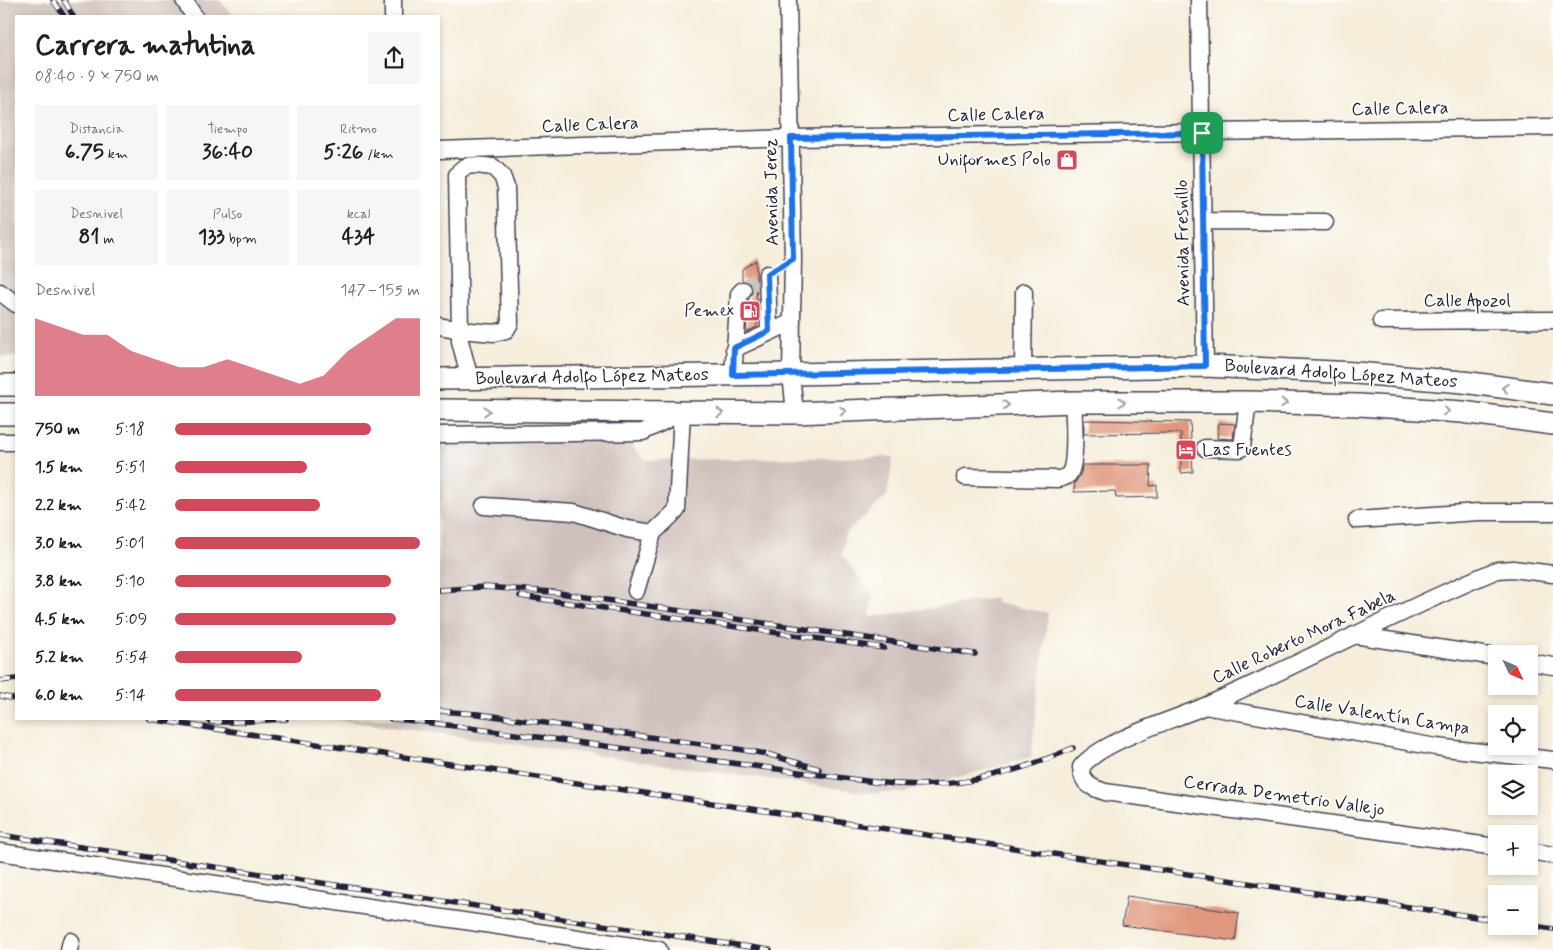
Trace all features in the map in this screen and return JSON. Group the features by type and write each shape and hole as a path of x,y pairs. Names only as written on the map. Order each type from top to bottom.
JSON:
{"main road":[{"name":"Boulevard Adolfo López Mateos","path":"453,379 1205,366 1356,373 1463,382 1553,394"},
{"path":"0,385 15,385"},
{"name":"Boulevard Adolfo López Mateos","path":"440,410 794,413 1073,402 1248,402 1359,405 1462,412 1553,424"},
{"path":"0,414 15,414"}],"street":[{"path":"184,0 193,15"},
{"path":"393,0 393,15"},
{"name":"Avenida Jerez","path":"788,0 794,413"},
{"name":"Avenida Fresnillo","path":"1200,0 1205,366"},
{"name":"Calle Calera","path":"440,150 791,138 1553,127"},
{"path":"440,326 460,336 506,330 510,323 506,187 502,176 493,167 467,166 462,168 457,176 460,336 453,379"},
{"path":"1203,221 1325,222"},
{"path":"769,331 761,277 793,259"},
{"path":"733,375 738,294 743,290"},
{"path":"0,292 15,303"},
{"path":"1023,369 1024,292"},
{"name":"Calle Apozol","path":"1380,321 1553,320"},
{"path":"734,348 792,322"},
{"path":"965,477 1065,478 1070,474 1072,466 1074,439 1073,402"},
{"path":"1205,448 1242,448 1248,402"},
{"path":"440,435 643,432 682,412"},
{"path":"636,592 653,533 677,510 682,412"},
{"path":"0,442 15,442"},
{"path":"484,506 574,512 627,529 653,533"},
{"path":"1357,520 1479,512 1553,512"},
{"name":"Calle Roberto Mora Fabela","path":"1081,767 1089,757 1123,740 1205,706 1497,570 1513,569 1553,574"},
{"path":"1354,635 1488,656"},
{"path":"1538,664 1553,666"},
{"name":"Calle Valentín Campa","path":"1205,706 1436,746 1553,760"},
{"name":"Cerrada Demetrio Vallejo","path":"1081,767 1082,777 1087,784 1106,792 1488,846"},
{"path":"0,852 659,950"},
{"path":"1538,852 1553,855"}],"shaded area":[{"path":"0,0 219,0 233,15 15,15 15,357 0,357"},
{"path":"627,441 645,460 893,457 887,496 845,534 842,555 872,595 870,617 997,598 996,603 1048,613 1031,757 902,793 870,793 340,720 440,720 440,443"}],"building":[{"name":"Pemex","path":"756,260 757,327 746,332 749,298 753,288 750,283 742,280 742,269"},
{"path":"1084,420 1190,422 1193,472 1181,473 1181,433 1084,434"},
{"path":"1219,423 1235,424 1233,439 1217,438"},
{"path":"1082,465 1151,465 1150,486 1157,485 1157,497 1116,498 1115,491 1074,492 1075,483 1081,473"},
{"path":"1127,896 1239,913 1235,941 1122,925"}],"tunnel":[{"path":"743,290 756,280"}],"railway":[{"path":"53,0 63,15"},
{"path":"64,0 72,15"},
{"path":"440,590 484,587 552,592 975,654"},
{"path":"520,596 884,648"},
{"path":"0,681 15,679"},
{"path":"0,696 15,699"},
{"path":"440,711 478,714 731,748 767,754 819,769"},
{"path":"156,720 1488,919"},
{"path":"210,722 269,720"},
{"path":"404,720 874,782 902,784 927,785 976,780 1023,767 1073,748"},
{"path":"0,835 770,950"},
{"path":"1538,926 1553,929"}],"place":[{"name":"Uniformes Polo","path":"1067,160"},
{"name":"Pemex","path":"750,311"},
{"name":"Las Fuentes","path":"1186,450"}],"route":[{"path":"1202,133 1205,366 733,375 734,348 769,331 767,274 793,259 791,138 1202,133"}]}
